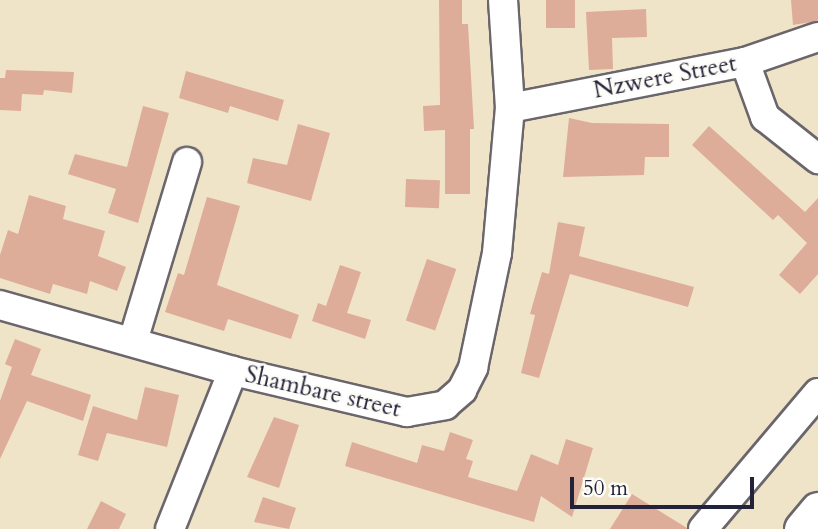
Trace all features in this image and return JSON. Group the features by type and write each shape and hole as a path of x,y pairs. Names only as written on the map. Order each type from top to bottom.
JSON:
{"street":[{"name":"Shambare street","path":"0,305 233,371 407,412 434,410 453,400 473,368 489,307 510,108 503,0"},
{"name":"Nzwere Street","path":"510,108 744,62 818,37"},
{"path":"744,62 765,117 818,159"},
{"path":"133,341 187,162"},
{"path":"170,529 233,371"},
{"path":"703,529 818,393"},
{"path":"802,529 818,510"}],"building":[{"path":"439,0 462,0 462,24 468,24 474,129 470,129 470,194 445,194 445,130 424,131 423,106 440,105"},
{"path":"546,0 575,0 575,28 546,28"},
{"path":"791,0 818,0 818,21 793,25"},
{"path":"646,9 647,37 612,38 613,69 589,70 586,12"},
{"path":"6,70 74,72 72,93 44,90 43,95 22,94 21,111 0,110 0,78 5,78"},
{"path":"186,71 284,100 278,121 230,106 228,113 179,98"},
{"path":"143,106 169,113 138,223 108,213 116,189 68,174 75,154 127,167"},
{"path":"569,118 592,123 669,124 669,157 645,157 644,175 563,177"},
{"path":"298,124 330,133 311,201 247,183 253,158 287,165"},
{"path":"709,126 805,212 818,198 818,274 800,294 779,275 807,243 778,215 773,220 692,145"},
{"path":"406,179 440,180 439,208 405,207"},
{"path":"29,195 66,206 63,219 105,231 98,256 126,267 117,291 90,281 87,294 53,284 50,294 0,278 0,255 8,230 18,234"},
{"path":"207,197 240,206 217,285 299,315 291,339 228,319 224,331 165,312 178,273 184,275"},
{"path":"558,222 585,227 579,256 694,287 688,307 570,274 539,378 521,373 535,315 530,314 542,272 549,274"},
{"path":"427,259 456,269 435,331 406,320"},
{"path":"340,265 361,272 347,313 371,320 365,339 312,321 318,303 326,306"},
{"path":"15,339 41,349 31,375 91,395 83,421 27,401 0,459 0,401 12,367 5,364"},
{"path":"145,387 179,395 167,447 107,433 98,461 78,455 93,406 137,420"},
{"path":"274,417 299,425 279,488 247,477"},
{"path":"450,432 473,440 466,459 473,461 468,477 517,491 531,454 558,465 566,439 593,448 572,517 541,496 534,522 345,466 352,442 417,463 422,445 444,451"},
{"path":"632,494 687,528 687,529 610,529"},
{"path":"263,497 296,508 289,529 254,522"},
{"path":"101,501 126,514 119,529 87,529"}]}
